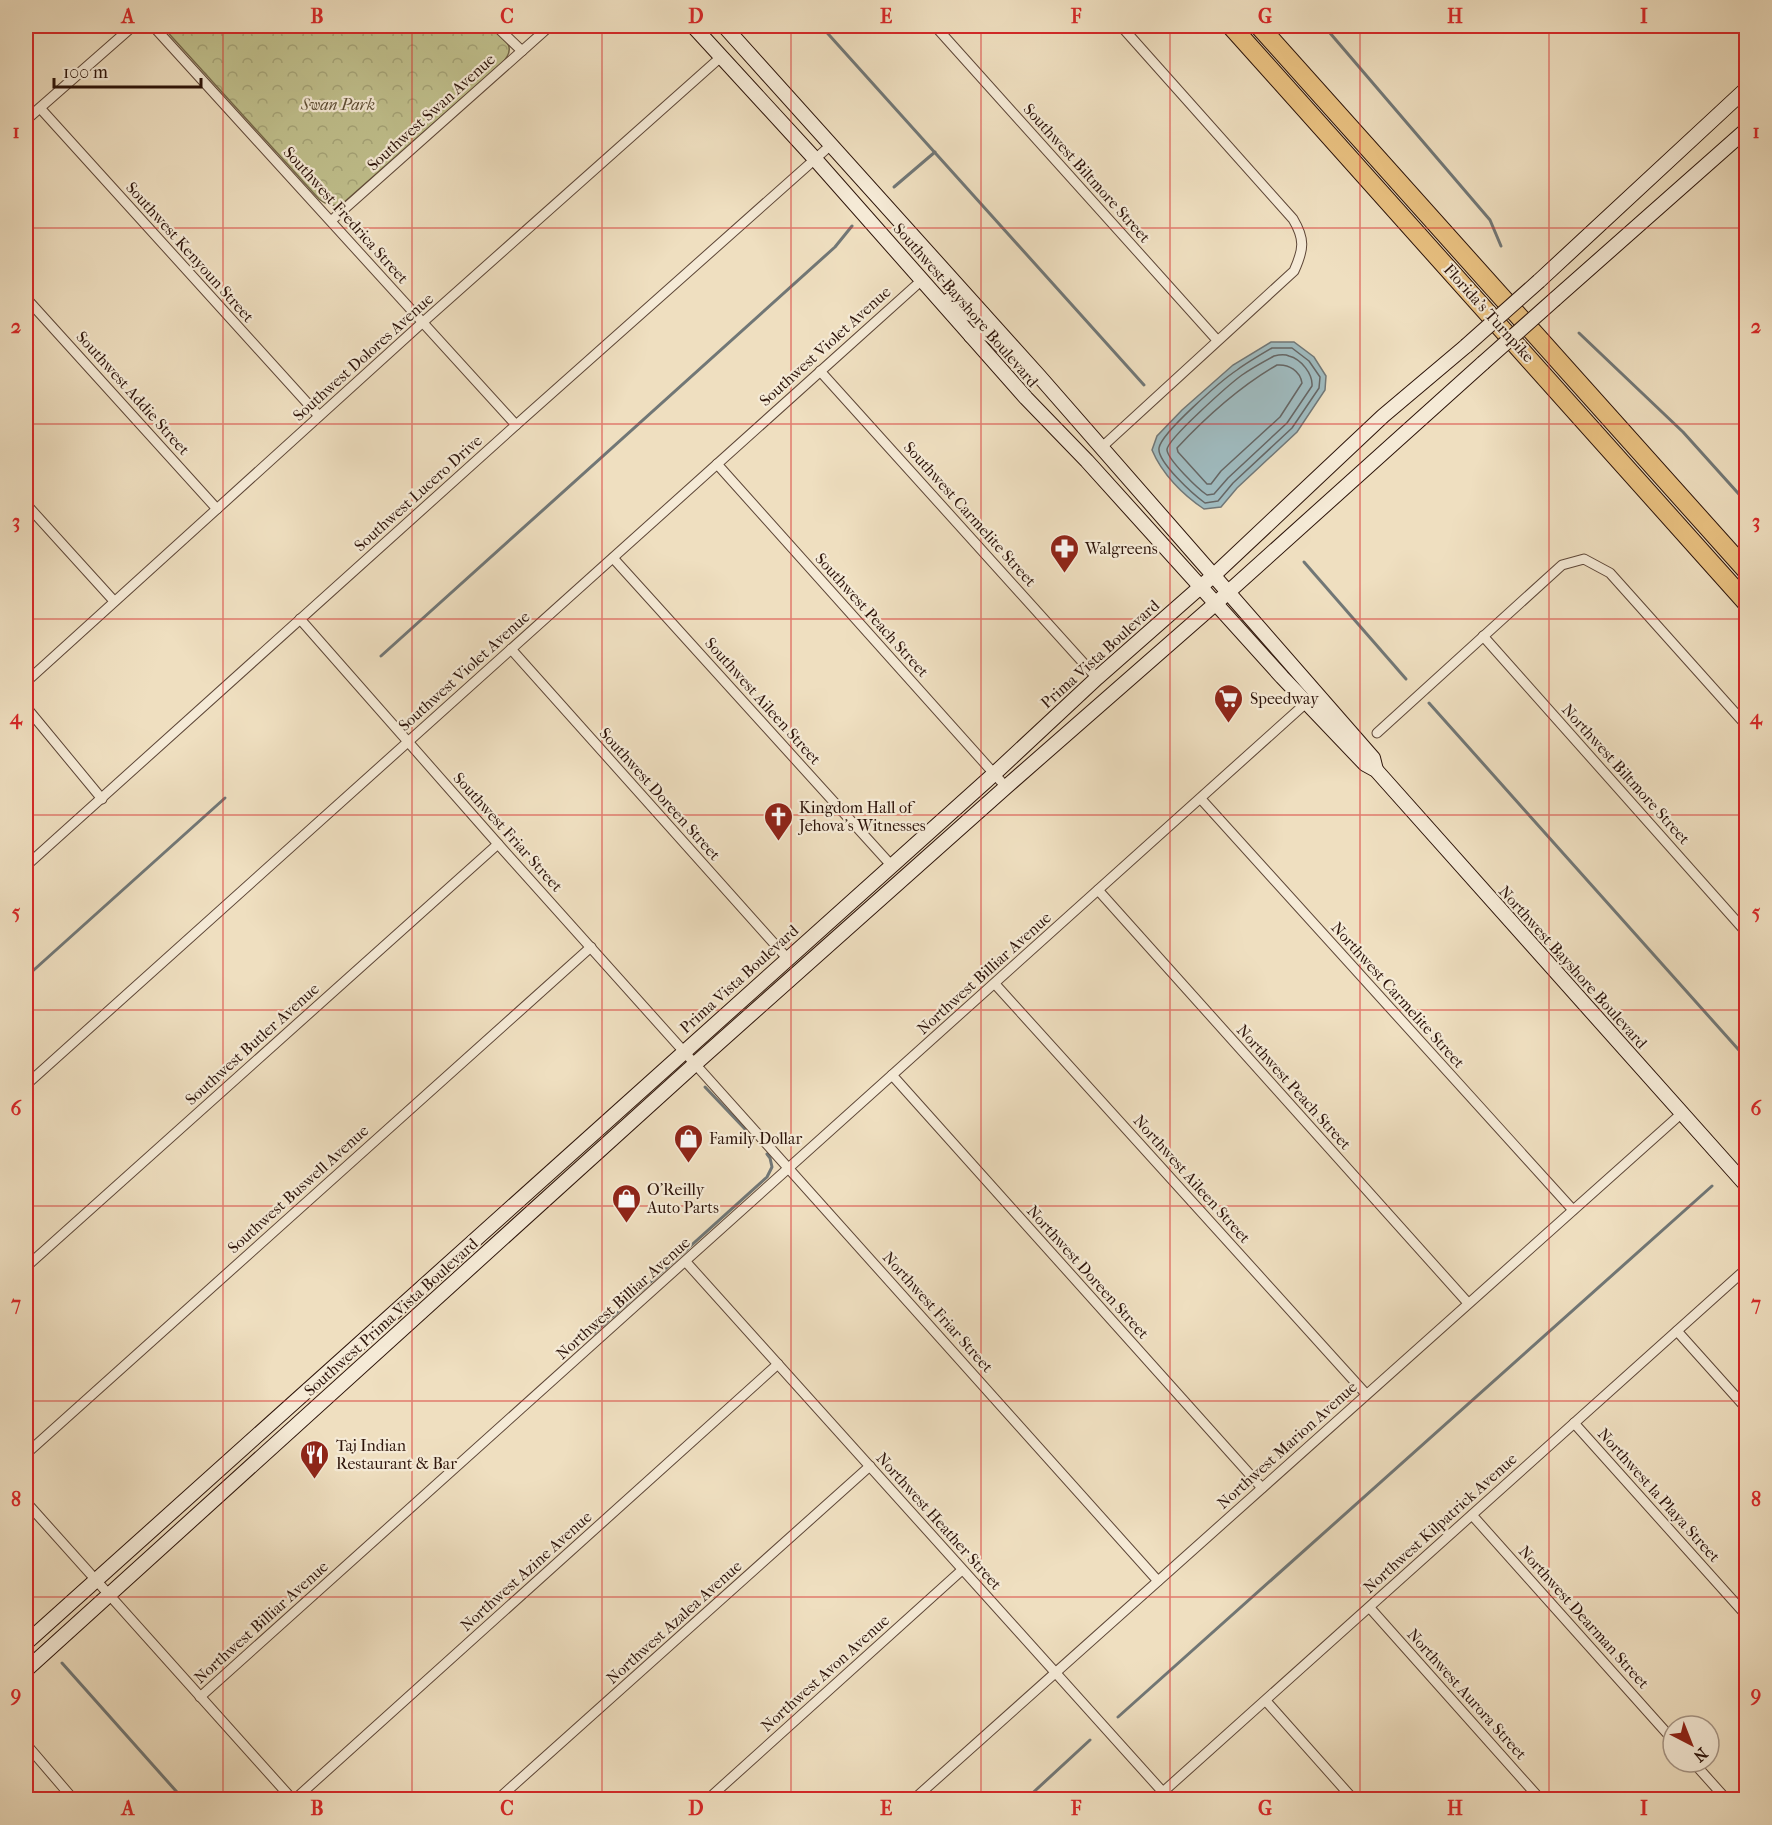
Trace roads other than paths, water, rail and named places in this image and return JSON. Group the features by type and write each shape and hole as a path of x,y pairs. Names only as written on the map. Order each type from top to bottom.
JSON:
{"highway":[{"name":"Florida's Turnpike","path":"1231,26 1746,602"},
{"name":"Florida's Turnpike","path":"1259,26 1746,570"}],"main road":[{"name":"Southwest Bayshore Boulevard","path":"693,26 1215,604"},
{"name":"Southwest Bayshore Boulevard","path":"724,26 1047,385 1228,592"},
{"name":"Prima Vista Boulevard","path":"684,1051 1214,575 1383,416 1539,281 1746,89"},
{"name":"Prima Vista Boulevard","path":"695,1064 1746,130"},
{"path":"906,262 918,266 960,310 973,316 983,314"},
{"path":"971,336 984,332 992,336 1034,381 1047,385"},
{"name":"Northwest Bayshore Boulevard","path":"1228,592 1373,758 1376,770"},
{"name":"Northwest Bayshore Boulevard","path":"1215,604 1365,764 1376,770 1746,1185"},
{"name":"Southwest Prima Vista Boulevard","path":"26,1643 684,1051"},
{"name":"Southwest Prima Vista Boulevard","path":"26,1670 695,1064"}],"street":[{"path":"26,120 133,26"},
{"name":"Southwest Fredrica Street","path":"153,26 332,220 422,323 516,425"},
{"path":"496,26 522,51"},
{"name":"Southwest Swan Avenue","path":"332,220 550,26"},
{"name":"Southwest Biltmore Street","path":"935,26 1217,340"},
{"path":"1102,447 1294,271 1302,245 1301,233 1293,219 1121,26"},
{"name":"Southwest Dolores Avenue","path":"26,682 422,323 722,56"},
{"name":"Southwest Kenyoun Street","path":"40,108 319,416"},
{"name":"Southwest Lucero Drive","path":"26,866 832,144"},
{"name":"Southwest Violet Avenue","path":"26,1085 922,280"},
{"name":"Southwest Addie Street","path":"26,298 217,509"},
{"name":"Southwest Carmelite Street","path":"820,371 1097,678"},
{"name":"Southwest Peach Street","path":"717,464 1006,787"},
{"path":"26,504 114,601"},
{"name":"Southwest Aileen Street","path":"613,558 891,865"},
{"path":"1377,733 1562,565 1584,560 1610,573 1746,725"},
{"name":"Southwest Friar Street","path":"300,619 695,1064"},
{"name":"Northwest Biltmore Street","path":"1483,636 1746,932"},
{"name":"Southwest Doreen Street","path":"511,649 786,958"},
{"name":"Northwest Billiar Avenue","path":"200,1697 1306,703"},
{"path":"26,707 102,799"},
{"name":"Northwest Carmelite Street","path":"1201,799 1573,1210"},
{"name":"Southwest Butler Avenue","path":"26,1267 498,844"},
{"name":"Northwest Peach Street","path":"1098,890 1468,1303"},
{"name":"Southwest Buswell Avenue","path":"26,1454 591,947"},
{"name":"Northwest Aileen Street","path":"995,984 1366,1394"},
{"name":"Northwest Friar Street","path":"695,1064 1158,1581"},
{"name":"Northwest Doreen Street","path":"892,1076 1262,1488"},
{"name":"Northwest Marion Avenue","path":"913,1800 1682,1113"},
{"name":"Northwest Heather Street","path":"686,1262 1170,1800"},
{"name":"Northwest Kilpatrick Avenue","path":"1154,1800 1746,1269"},
{"path":"1677,1331 1746,1408"},
{"name":"Northwest Azine Avenue","path":"293,1800 778,1364"},
{"name":"Northwest la Playa Street","path":"1574,1423 1746,1615"},
{"name":"Northwest Azalea Avenue","path":"497,1800 870,1466"},
{"path":"26,1502 293,1800"},
{"name":"Northwest Dearman Street","path":"1472,1515 1661,1727"},
{"name":"Northwest Avon Avenue","path":"707,1800 962,1570"},
{"name":"Northwest Aurora Street","path":"1370,1608 1541,1800"},
{"path":"1266,1701 1354,1800"},
{"path":"26,1744 74,1800"},
{"path":"1703,1774 1726,1800"}],"water":[{"path":"1271,342 1294,342 1314,357 1326,376 1325,390 1297,432 1237,488 1221,507 1204,509 1181,491 1161,467 1152,450 1157,436 1182,410 1233,365"}],"waterway":[{"path":"821,26 1144,385"},
{"path":"1324,26 1490,220 1501,246"},
{"path":"894,187 935,152"},
{"path":"381,656 835,247 852,226"},
{"path":"1579,333 1683,432 1746,502"},
{"path":"1304,562 1406,679"},
{"path":"1429,703 1746,1058"},
{"path":"26,977 225,798"},
{"path":"705,1087 745,1129"},
{"path":"593,1334 767,1177 772,1167 767,1154"},
{"path":"1118,1717 1712,1186"},
{"path":"62,1663 184,1800"},
{"path":"1025,1800 1090,1740"}],"place":[{"name":"Walgreens","path":"1064,574"},
{"name":"Speedway","path":"1229,724"},
{"name":"Kingdom Hall of Jehova's Witnesses","path":"778,842"},
{"name":"Family Dollar","path":"688,1164"},
{"name":"O'Reilly Auto Parts","path":"626,1224"},
{"name":"Taj Indian Restaurant & Bar","path":"315,1480"}],"park label":[{"name":"Swan Park","path":"338,104"}]}
